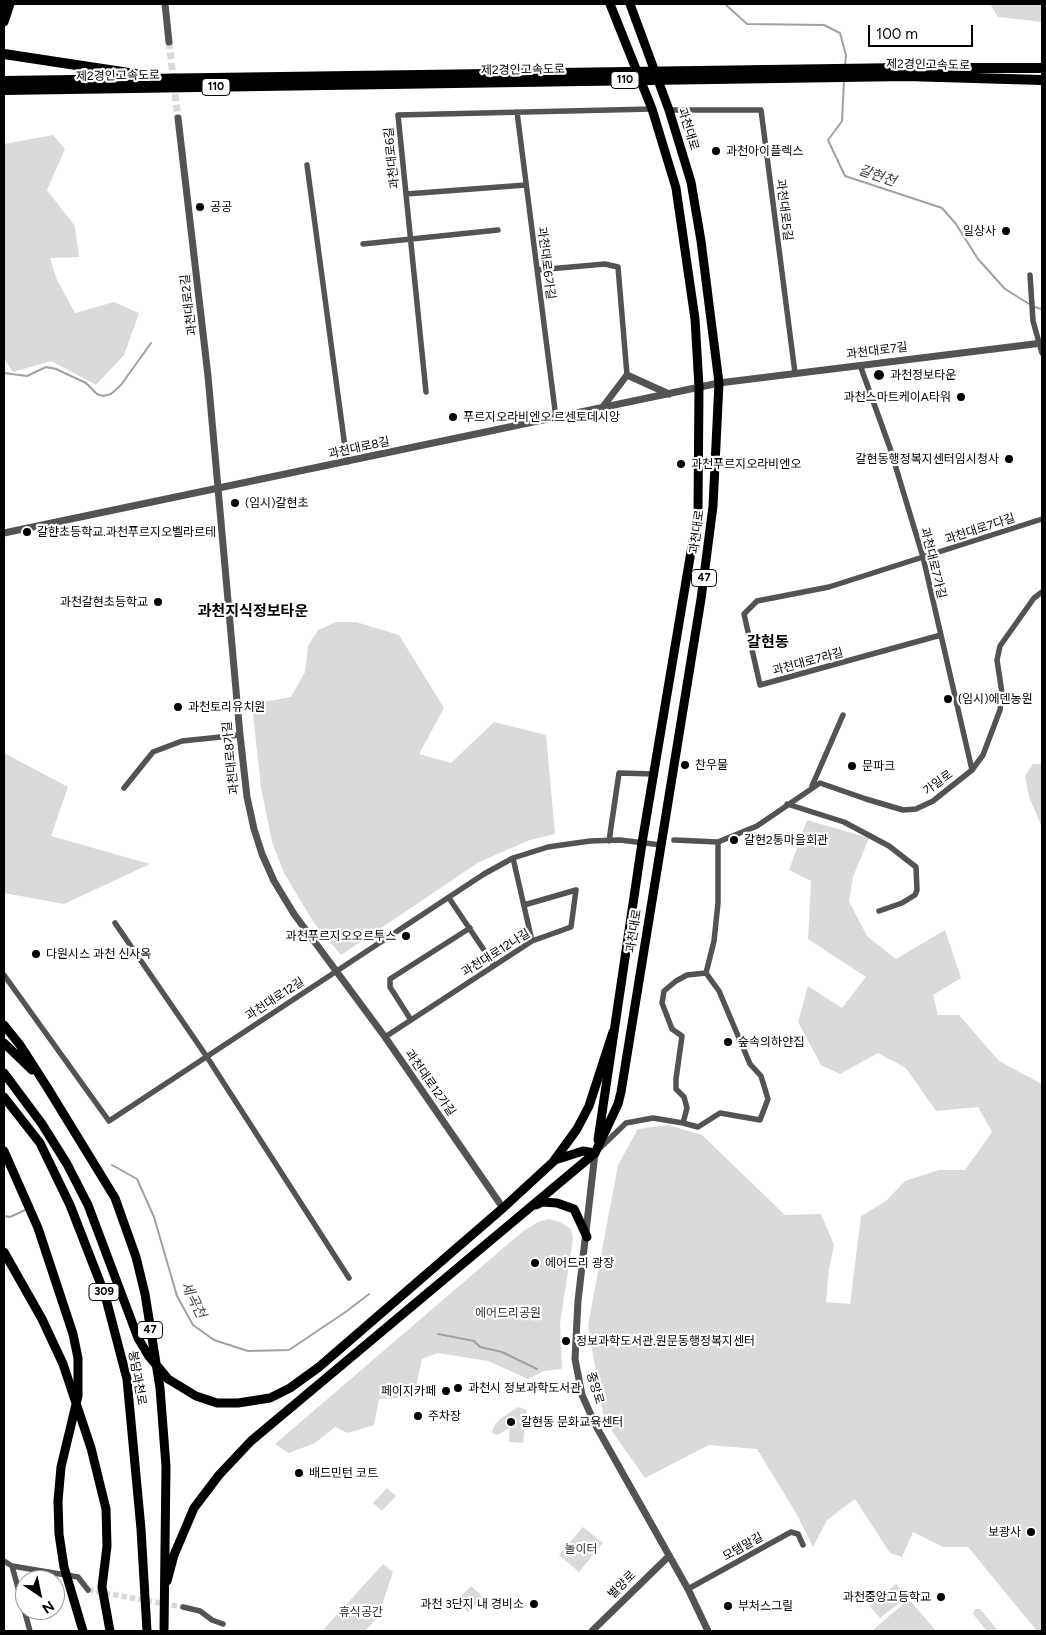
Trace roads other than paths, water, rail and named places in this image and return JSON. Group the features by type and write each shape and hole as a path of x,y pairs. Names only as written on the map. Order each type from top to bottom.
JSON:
{"highway":[{"path":"4,54 170,79"},
{"name":"제2경인고속도로","path":"4,90 343,81 1042,68"},
{"name":"제2경인고속도로","path":"905,72 1042,80"},
{"name":"제2경인고속도로","path":"4,81 170,79 343,81"},
{"path":"4,96 61,94 89,89"}],"main road":[{"path":"4,22 10,4"},
{"name":"과천대로","path":"610,4 652,109 676,188 696,319 699,387 698,510 642,842 613,1032"},
{"name":"과천대로","path":"595,1153 618,1104 621,1092 661,845 712,515 719,383 694,198 670,110 630,4"},
{"name":"47","path":"4,1025 20,1044 47,1086 115,1198 133,1249 142,1285 160,1388 166,1466 164,1631"},
{"path":"553,1162 583,1151 595,1153 607,1084 613,1032"},
{"path":"4,1073 15,1086 62,1156 88,1204 138,1338 148,1355 168,1379 196,1396 217,1403 238,1403 270,1398 290,1388 320,1367 503,1208 553,1162 576,1129 589,1106 613,1032"},
{"path":"4,1043 47,1086"},
{"path":"607,1084 613,1094 621,1092"},
{"name":"봉담과천로","path":"4,1097 40,1143 70,1205 105,1295 127,1379 135,1450 147,1631"},
{"path":"4,1151 44,1245 73,1334 80,1379 62,1467 58,1501 59,1534 64,1567 82,1631"},
{"name":"47","path":"163,1596 174,1555 194,1508 218,1475 251,1441 595,1153"},
{"path":"529,1208 542,1202 557,1203 574,1210 587,1237"},
{"path":"4,1252 42,1319 63,1364 91,1448 106,1509 107,1546 102,1586 110,1631"}],"street":[{"path":"164,4 169,42"},
{"name":"과천대로6길","path":"426,392 398,115 652,109"},
{"name":"과천대로5길","path":"670,110 761,110 795,373"},
{"name":"과천대로6가길","path":"517,112 556,418"},
{"name":"과천대로2길","path":"178,118 219,489"},
{"path":"307,165 347,462"},
{"path":"406,194 526,185"},
{"path":"363,244 498,230"},
{"path":"537,270 605,264 618,267 627,375 602,408"},
{"path":"1030,275 1033,321 1042,353"},
{"name":"과천대로7길","path":"719,383 1040,343"},
{"name":"과천대로7가길","path":"860,365 890,448 923,557 972,770"},
{"path":"627,375 669,394"},
{"name":"과천대로8길","path":"4,532 219,489 719,383"},
{"name":"과천대로8가길","path":"219,489 247,797 262,854 274,881 294,914 337,971"},
{"name":"과천대로7다길","path":"923,557 1042,519"},
{"name":"과천대로7라길","path":"923,557 829,587 757,601 744,614 756,669 760,685 941,635"},
{"name":"가일로","path":"812,786 820,783 826,784 888,806 903,810 916,809 933,801 972,770 983,754 1000,710 1002,693 997,660 1000,646 1034,598 1042,592"},
{"path":"674,840 718,842 757,826 812,786 843,715"},
{"path":"124,788 153,752 182,741 240,735"},
{"path":"609,841 618,772 654,774"},
{"path":"787,804 844,822 895,849 916,867 917,890 915,895 902,903 879,911"},
{"name":"과천대로12길","path":"4,975 109,1121 513,858 548,848 620,840 661,845"},
{"path":"595,1153 626,1123 653,1118 698,1127 720,1113 760,1120 768,1099 761,1076 750,1064 719,991 706,973 714,941 718,903 718,842"},
{"path":"513,858 532,941"},
{"name":"과천대로12나길","path":"385,1037 532,941 571,927 576,890 524,905"},
{"path":"449,898 494,965"},
{"path":"115,923 207,1057 349,1278"},
{"path":"411,1020 390,988 390,979 470,928"},
{"name":"과천대로12가길","path":"337,971 503,1208"},
{"path":"683,1123 687,1108 684,1097 676,1089 682,1036 672,1029 662,1003 664,991 676,980 687,975 706,973"},
{"name":"중앙로","path":"595,1153 587,1237 578,1301 575,1359 582,1395 596,1426 670,1556 708,1631"},
{"name":"모템말길","path":"688,1589 792,1532 798,1534 804,1545"},
{"name":"별양로","path":"592,1631 670,1556"},
{"path":"4,1560 12,1566 78,1577 88,1590"},
{"path":"12,1566 30,1631"},
{"path":"183,1608 200,1611 212,1620 223,1624"}],"waterway":[{"name":"갈현천","path":"725,4 747,24 824,25 840,33 846,55 845,66"},
{"name":"갈현천","path":"844,81 842,121 828,140 845,176 942,208 956,224 978,259 1005,289 1034,307 1042,309"},
{"path":"4,373 27,376 46,367 56,369 86,383 97,394 103,396 111,394 121,385 151,343"},
{"name":"세곡천","path":"112,1165 137,1179 154,1217 177,1296 193,1325 214,1340 248,1351 289,1350 369,1294"},
{"name":"세곡천","path":"4,1216 10,1217 25,1210"},
{"name":"세곡천","path":"438,1334 474,1341 480,1347 502,1352 537,1369"}],"tunnel":[{"path":"169,42 178,118"},
{"path":"88,1590 183,1607"}],"place":[{"name":"과천아이플렉스","path":"716,151"},
{"name":"공공","path":"200,207"},
{"name":"일상사","path":"1006,231"},
{"name":"과천정보타운","path":"879,375"},
{"name":"과천스마트케이A타워","path":"961,397"},
{"name":"푸르지오라비엔오.르센토데시앙","path":"453,417"},
{"name":"갈현동행정복지센터임시청사","path":"1009,459"},
{"name":"과천푸르지오라비엔오","path":"681,464"},
{"name":"(임시)갈현초","path":"235,503"},
{"name":"갈햔초등학교.과천푸르지오벨라르테","path":"27,532"},
{"name":"과천갈현초등학교","path":"158,602"},
{"name":"(임시)에덴농원","path":"948,699"},
{"name":"과천토리유치원","path":"178,707"},
{"name":"찬우물","path":"685,765"},
{"name":"문파크","path":"852,766"},
{"name":"갈현2통마을회관","path":"734,840"},
{"name":"과천푸르지오오르투스","path":"406,936"},
{"name":"다원시스 과천 신사옥","path":"36,954"},
{"name":"숲속의하얀집","path":"728,1042"},
{"name":"에어드리 광장","path":"535,1263"},
{"name":"정보과학도서관.원문동행정복지센터","path":"566,1341"},
{"name":"과천시 정보과학도서관","path":"458,1388"},
{"name":"페이지카페","path":"446,1391"},
{"name":"주차장","path":"418,1416"},
{"name":"갈현동 문화교육센터","path":"511,1422"},
{"name":"배드민턴 코트","path":"299,1473"},
{"name":"보광사","path":"1031,1532"},
{"name":"과천중앙고등학교","path":"941,1597"},
{"name":"과천 3단지 내 경비소","path":"534,1604"},
{"name":"부처스그릴","path":"728,1606"}],"district":[{"name":"과천지식정보타운","path":"253,612"},
{"name":"갈현동","path":"768,643"}],"park label":[{"name":"에어드리공원","path":"508,1313"},
{"name":"놀이터","path":"581,1549"},
{"name":"휴식공간","path":"361,1612"}]}
